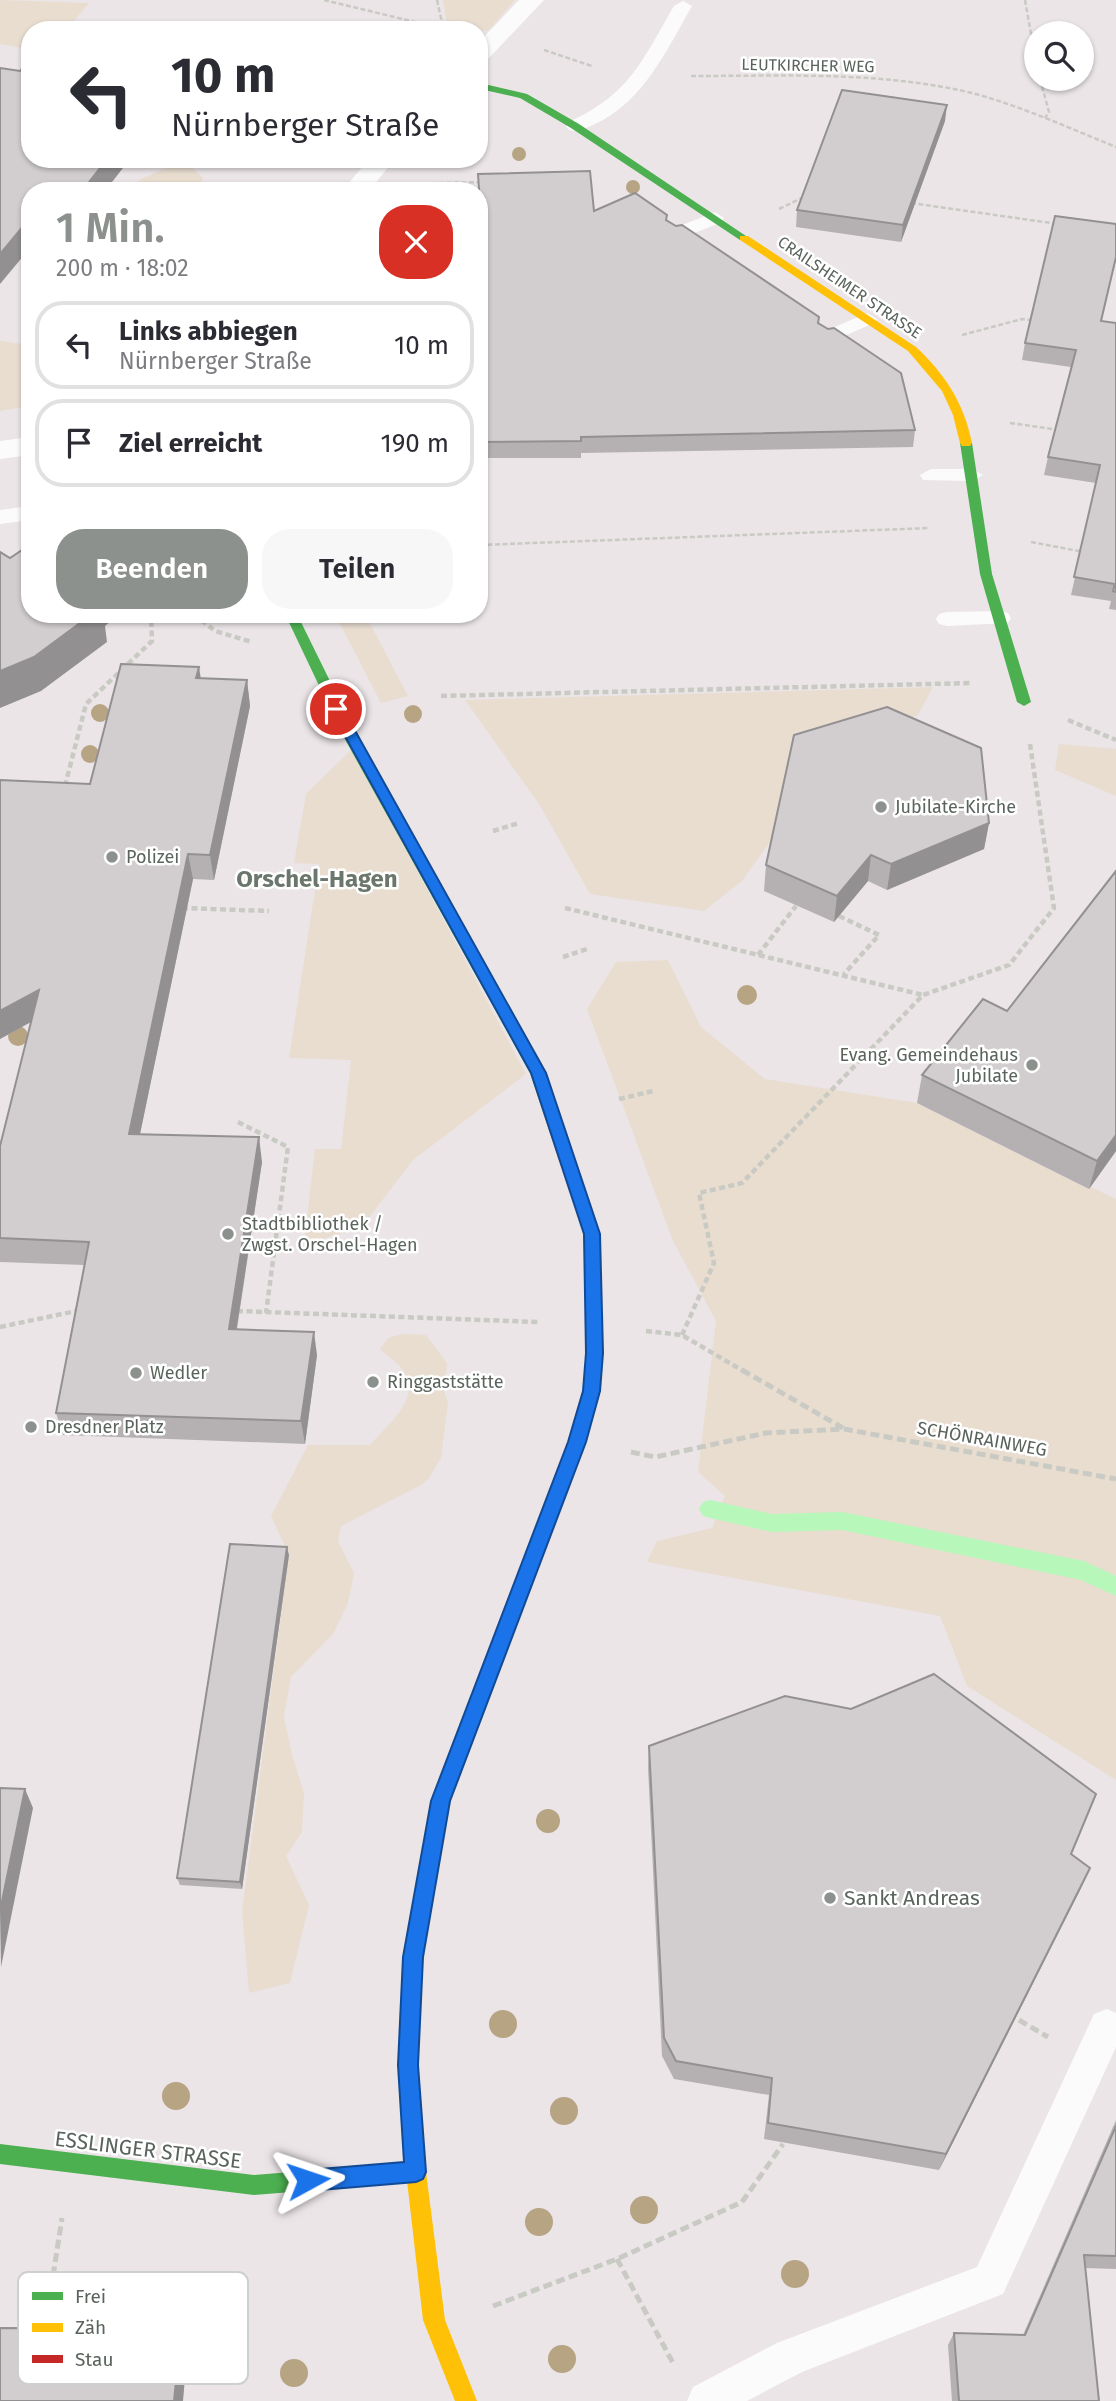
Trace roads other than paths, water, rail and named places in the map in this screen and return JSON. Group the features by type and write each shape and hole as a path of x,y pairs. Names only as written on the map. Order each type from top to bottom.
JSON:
{"street":[{"path":"488,45 532,0"},
{"name":"CRAILSHEIMER STRASSE","path":"488,88 523,96 575,126 912,349 936,371 952,395 963,420 986,574 1024,702"},
{"path":"363,182 375,168"},
{"path":"0,450 21,447"},
{"path":"295,623 349,734 538,1073 592,1234 591,1391 577,1442 440,1801 413,1957 408,2065 416,2172 434,2320 466,2401"},
{"name":"ESSLINGER STRASSE","path":"0,2154 254,2185 416,2172"}],"lane":[{"path":"575,126 605,112 642,77 683,6"},
{"path":"677,234 715,218"},
{"path":"828,337 867,319"},
{"path":"931,475 972,475"},
{"path":"0,517 21,514"},
{"path":"947,619 1000,618"},
{"path":"707,2401 791,2357 990,2281 1107,2027"}],"waterway":[{"path":"710,1509 772,1523 842,1521 1084,1571 1116,1586"}],"place":[{"name":"Jubilate-Kirche","path":"881,807"},
{"name":"Polizei","path":"112,857"},
{"name":"Evang. Gemeindehaus Jubilate","path":"1032,1065"},
{"name":"Stadtbibliothek / Zwgst. Orschel-Hagen","path":"228,1234"},
{"name":"Wedler","path":"136,1373"},
{"name":"Ringgaststätte","path":"373,1382"},
{"name":"Dresdner Platz","path":"31,1427"},
{"name":"Sankt Andreas","path":"830,1898"}],"district":[{"name":"Orschel-Hagen","path":"317,879"}]}
